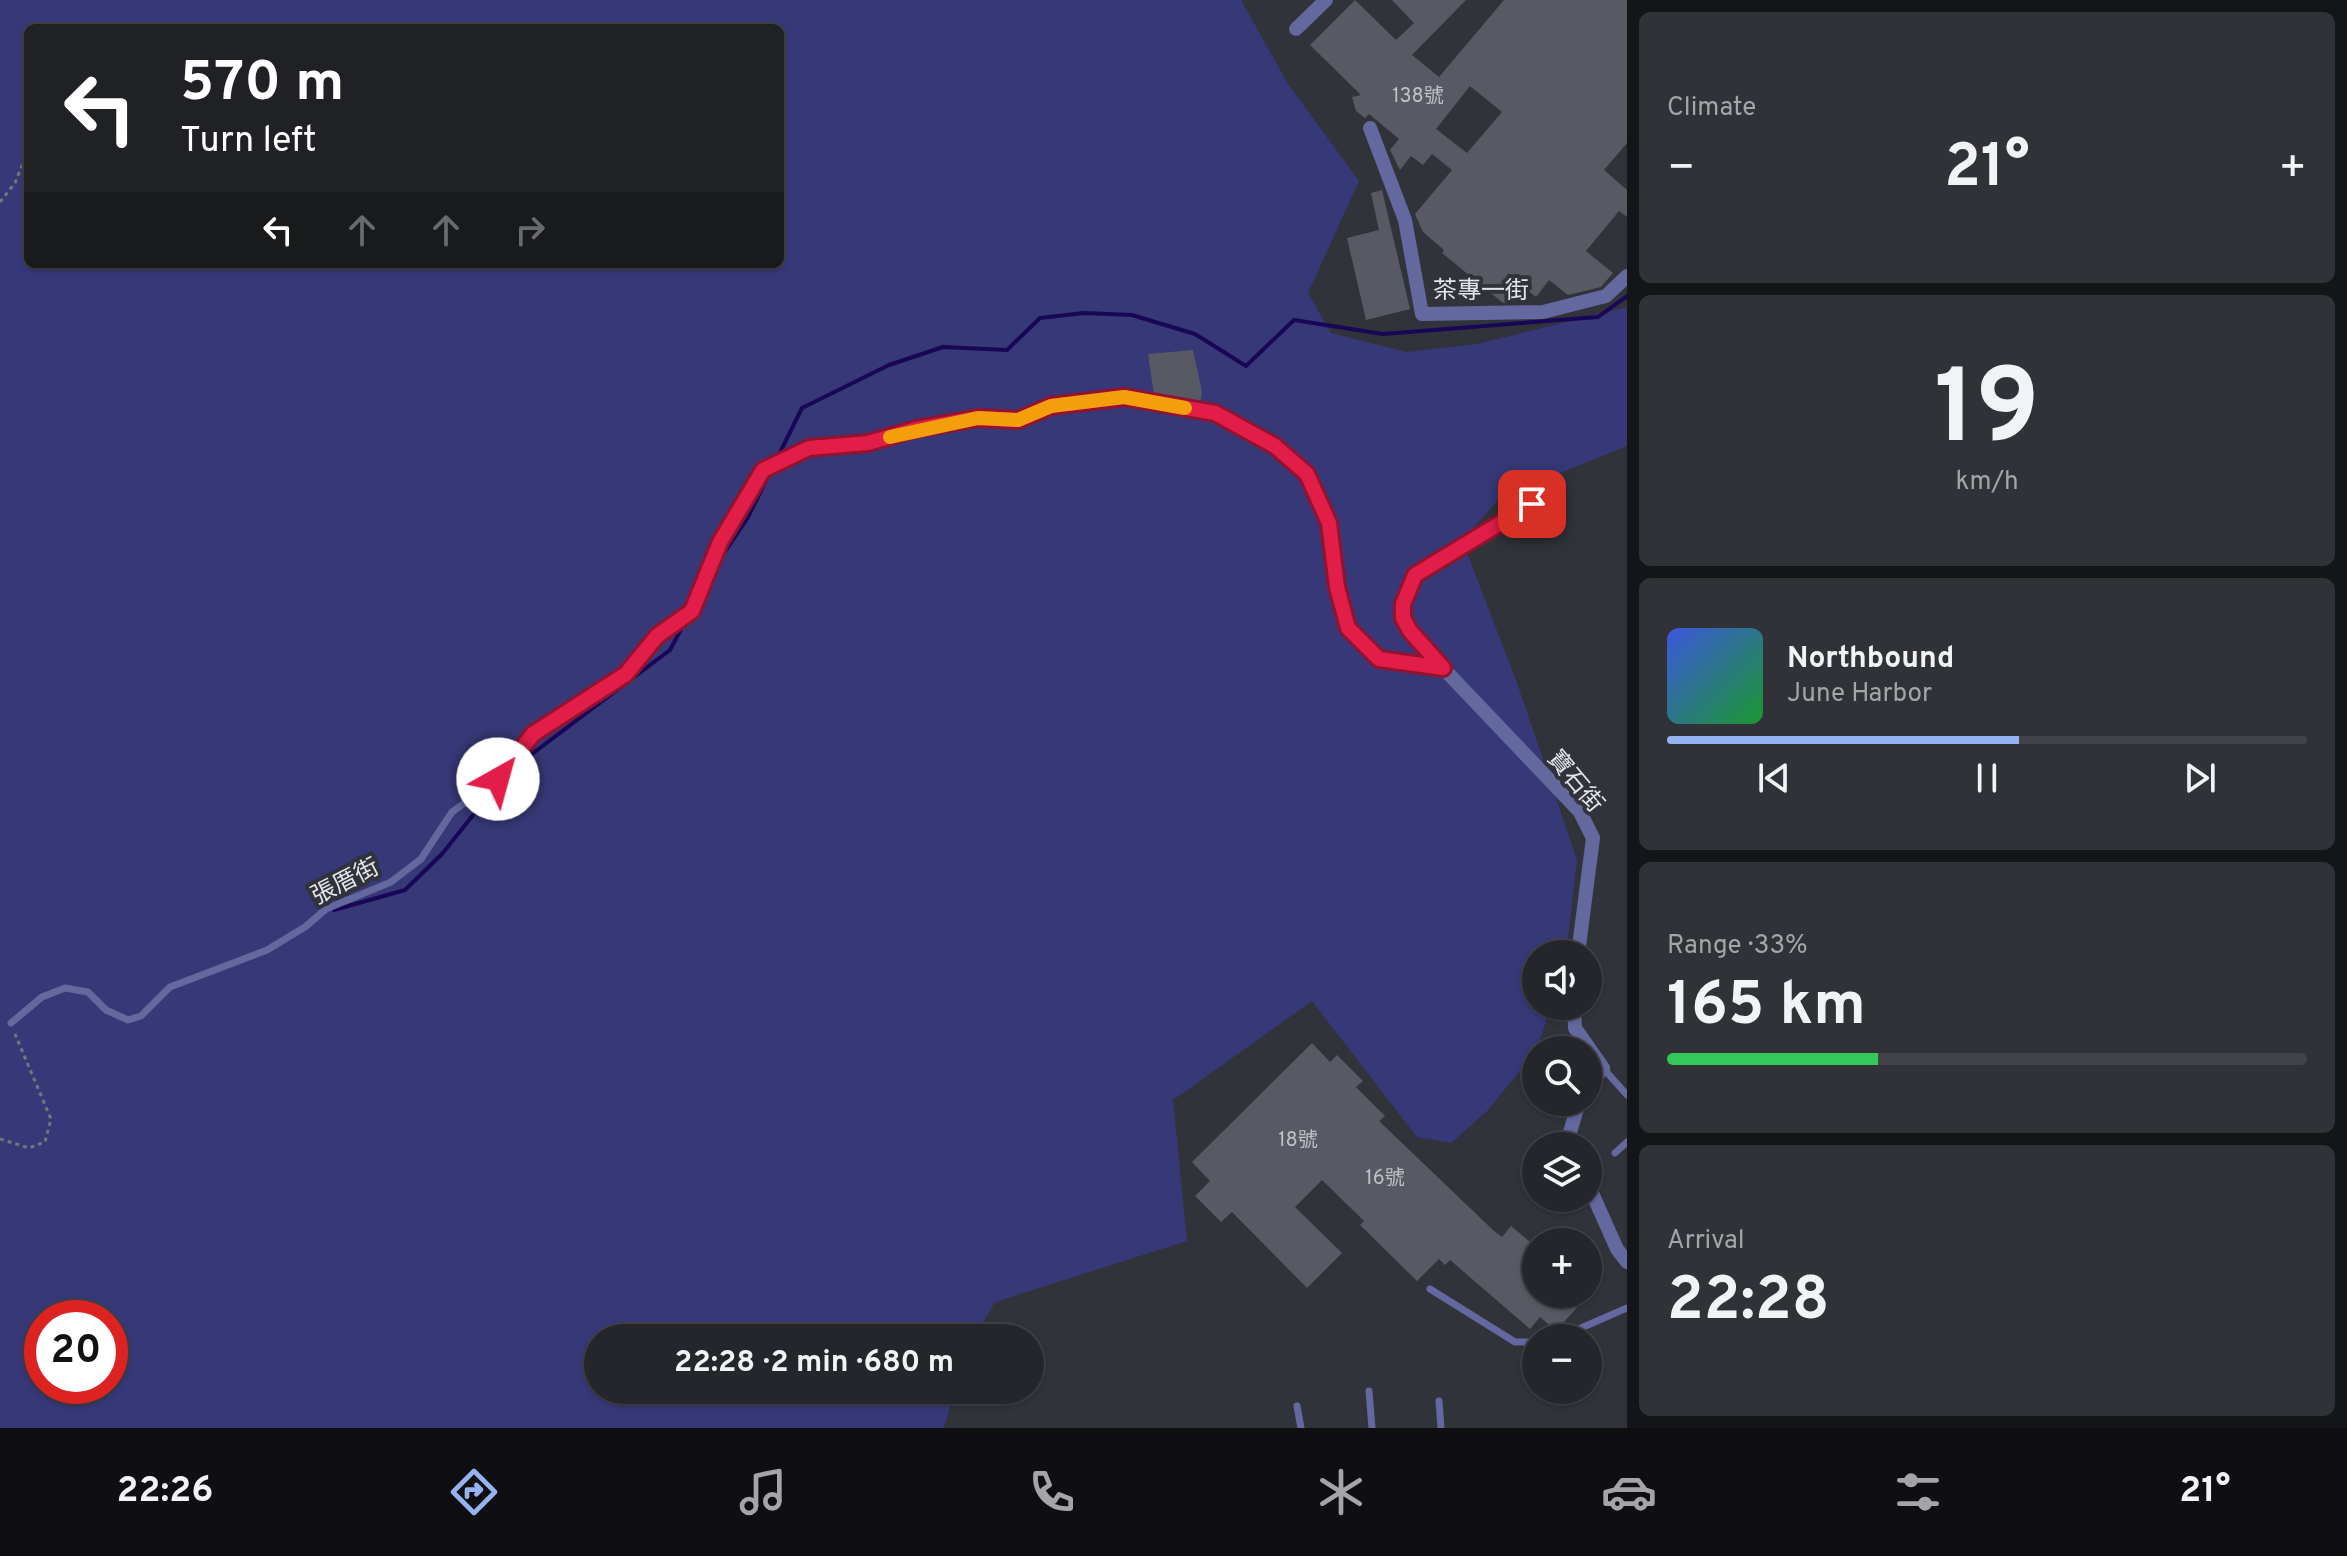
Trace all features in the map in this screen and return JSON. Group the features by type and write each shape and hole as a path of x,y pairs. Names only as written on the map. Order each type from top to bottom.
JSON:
{"street":[{"path":"1296,29 1326,0"},
{"name":"茶專一街","path":"1370,128 1405,220 1422,314 1543,312 1606,296 1627,276"},
{"name":"寶石街","path":"1443,668 1580,812 1593,838 1580,940"},
{"path":"1575,1020 1575,1028 1603,1068"},
{"path":"1600,1212 1617,1249 1627,1262"}],"lane":[{"name":"張厝街","path":"11,1023 42,997 65,988 88,992 106,1010 128,1020 141,1016 170,987 267,950 326,909 391,882 421,859 452,812 498,779 533,734 626,674 657,636 692,611 720,542 763,470 809,448 868,443 916,429 978,418 1018,420 1051,406 1124,397 1215,413 1275,446 1307,474 1329,523 1337,587 1348,628 1379,659 1443,668"},
{"path":"1443,668 1410,631 1403,618 1403,604 1415,575 1555,490"},
{"path":"1603,1068 1627,1095"},
{"path":"1615,1153 1627,1142"},
{"path":"1430,1289 1515,1342 1522,1342"},
{"path":"1590,1324 1627,1308"},
{"path":"1369,1391 1372,1428"},
{"path":"1439,1401 1441,1428"},
{"path":"1297,1406 1301,1428"}],"path":[{"path":"0,202 15,183 24,161"},
{"path":"0,1139 29,1148 45,1142 51,1119 11,1023"}],"shaded area":[{"path":"0,0 1241,0 1288,84 1359,181 1308,293 1331,333 1406,352 1477,344 1627,307 1627,446 1501,497 1462,540 1516,680 1577,860 1568,940 1522,940 1522,1020 1546,1020 1541,1036 1522,1036 1522,1068 1488,1110 1451,1143 1417,1137 1312,1001 1173,1100 1187,1241 995,1302 982,1324 584,1324 584,1404 951,1404 944,1428 0,1428"}],"building":[{"path":"1355,0 1396,40 1414,23 1392,0 1466,0 1412,55 1439,77 1504,0 1627,0 1627,143 1604,170 1627,190 1627,217 1619,211 1586,251 1613,273 1601,287 1568,295 1549,280 1536,297 1526,289 1515,302 1503,303 1442,253 1444,250 1423,232 1415,214 1452,170 1432,154 1423,165 1411,156 1400,170 1390,150 1399,139 1369,114 1365,118 1356,111 1352,97 1361,95 1310,45","holes":["1470,86 1502,112 1467,153 1436,129"]},
{"path":"1382,190 1410,309 1366,320 1347,238 1379,230 1371,193"},
{"path":"1193,350 1202,392 1200,404 1154,395 1148,354"},
{"path":"1312,1043 1330,1062 1337,1055 1363,1081 1356,1087 1385,1116 1379,1121 1493,1230 1502,1237 1511,1226 1522,1235 1522,1308 1577,1308 1562,1324 1548,1324 1540,1317 1534,1324 1524,1324 1450,1260 1445,1265 1439,1259 1417,1281 1360,1225 1364,1221 1322,1180 1295,1207 1342,1253 1307,1288 1232,1212 1221,1222 1195,1196 1210,1181 1192,1162"}],"waterway":[{"path":"709,575 747,519 802,408 889,365 943,347 1007,350 1040,318 1084,313 1132,315 1195,334 1246,366 1294,320 1383,334 1598,317 1627,296"},
{"path":"508,772 670,650 687,618"},
{"path":"334,910 405,890 442,854 502,779"}],"slow traffic":[{"path":"890,437 978,418 1018,420 1051,406 1124,397 1185,408"}],"route":[{"path":"498,779 533,734 577,702 626,674 657,636 692,611 720,542 763,470 809,448 868,443 916,429 978,418 1018,420 1051,406 1124,397 1215,413 1275,446 1307,474 1329,523 1337,587 1348,628 1379,659 1413,666 1443,668 1410,631 1403,618 1403,604 1415,575 1532,504"}]}
